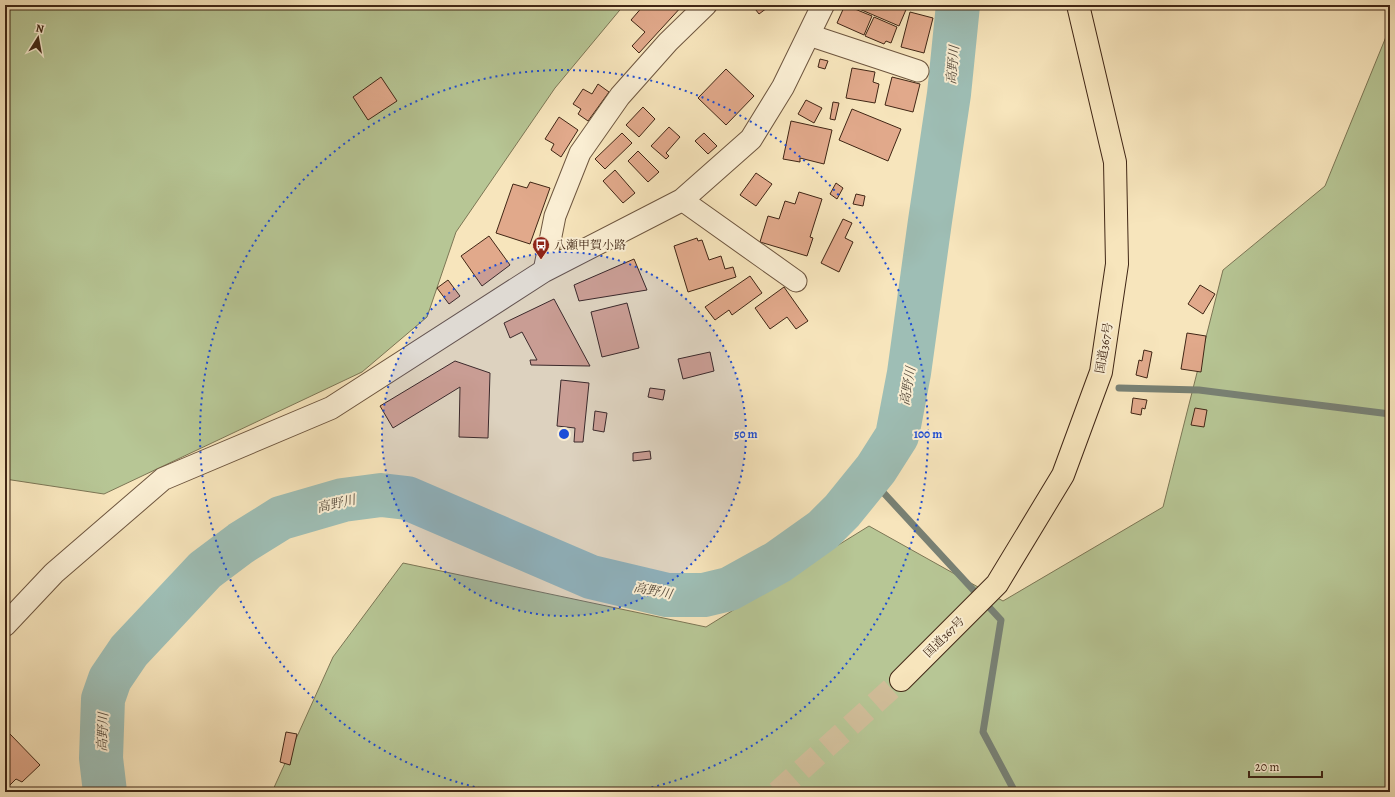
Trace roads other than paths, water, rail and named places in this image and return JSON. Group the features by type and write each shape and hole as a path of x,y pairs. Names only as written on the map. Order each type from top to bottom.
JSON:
{"highway":[{"name":"国道367号","path":"901,680 994,588 1063,475 1101,372 1117,264 1115,162 1078,5"}],"street":[{"path":"544,271 555,216 580,153 620,96 668,42 706,5"},
{"path":"5,625 54,573 164,480 331,408 544,271 682,200 751,139 783,87 823,5"},
{"path":"809,35 918,71"},
{"path":"682,200 796,281"}],"waterway":[{"name":"高野川","path":"105,792 101,758 103,699 110,679 129,651 205,570 241,543 281,518 343,500 381,495 407,498 591,577 667,595 704,595 729,589 778,562 823,530 842,511 876,469 897,436 909,373 949,94 958,5"},
{"path":"1119,388 1199,390 1390,414"},
{"path":"869,477 1001,620 983,732 1015,792"}],"tunnel":[{"path":"777,792 901,680"}],"place":[{"name":"八瀬甲賀小路","path":"541,260"}]}
